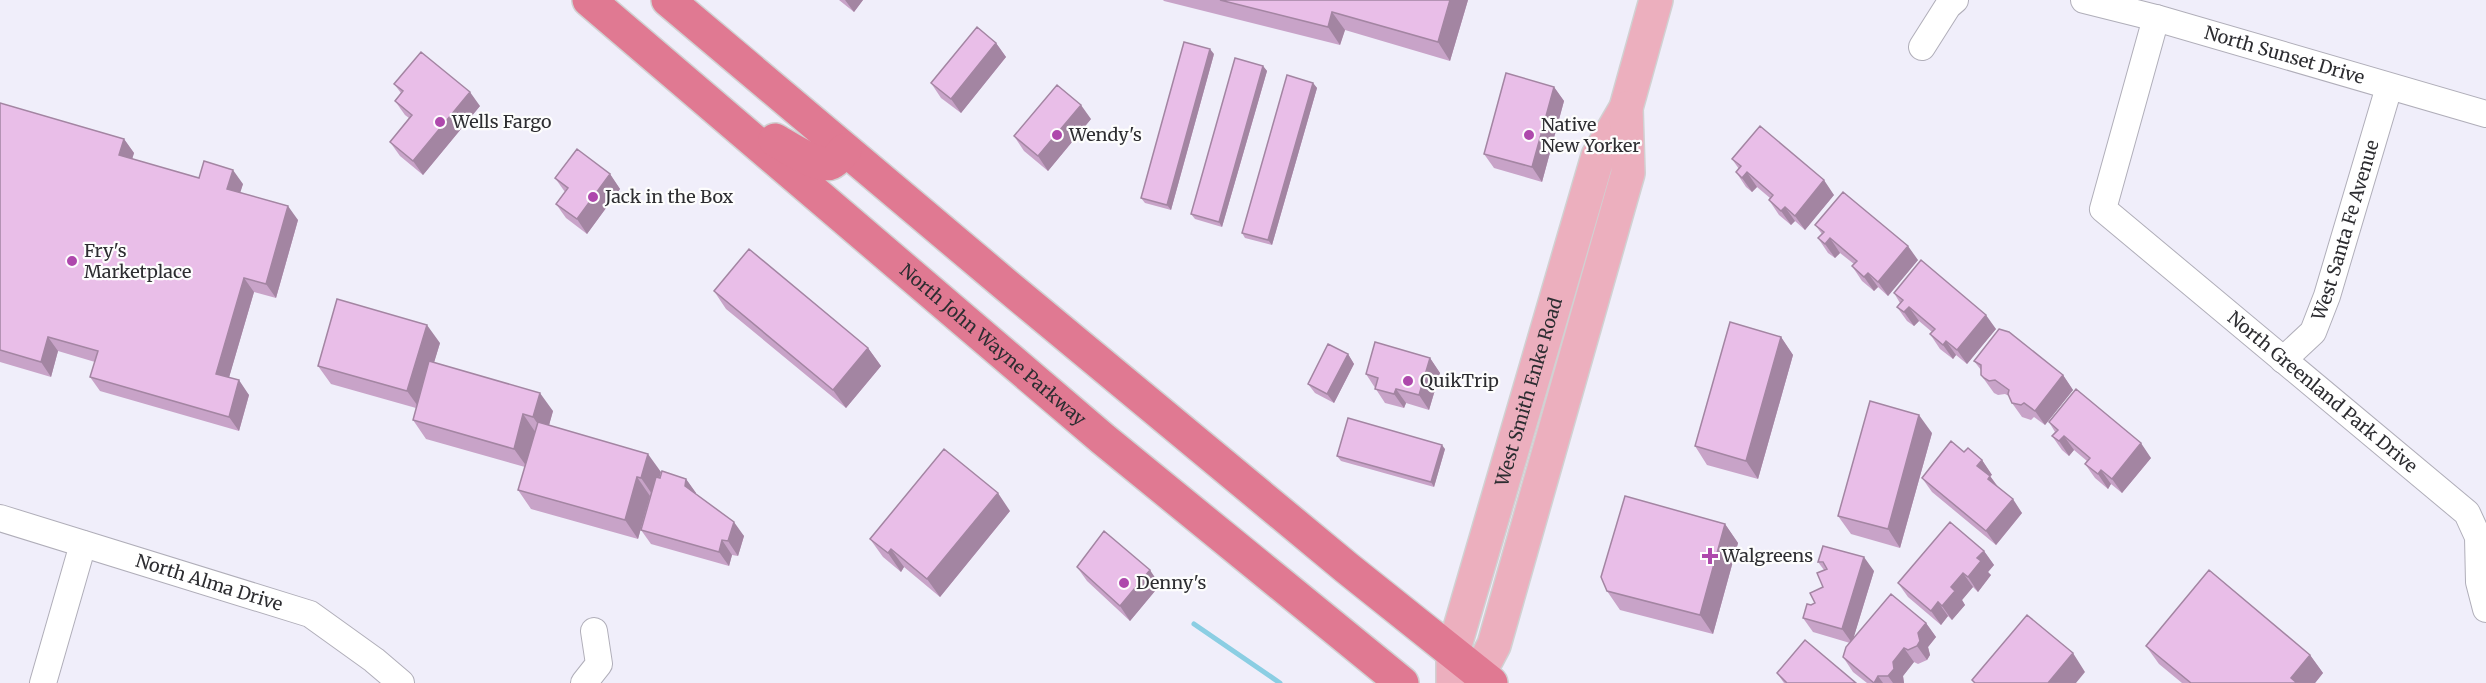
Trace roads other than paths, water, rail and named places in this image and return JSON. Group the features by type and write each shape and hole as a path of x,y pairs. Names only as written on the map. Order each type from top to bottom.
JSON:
{"highway":[{"name":"North John Wayne Parkway","path":"589,0 723,112 1085,424 1402,683"},
{"path":"668,0 1347,568 1470,675"},
{"path":"723,112 819,162 831,163 845,150"}],"main road":[{"name":"West Smith Enke Road","path":"1470,675 1569,256 1598,156 1626,108 1656,0"},
{"name":"West Smith Enke Road","path":"1470,675 1494,645 1628,173 1626,108"},
{"path":"1563,402 1555,375 1581,279 1580,270 1569,256"}],"street":[{"path":"1922,47 1948,6 1955,0"},
{"name":"North Sunset Drive","path":"2084,0 2156,18 2486,114"},
{"name":"North Greenland Park Drive","path":"2156,18 2103,209 2283,360 2477,509 2479,582 2486,609"},
{"name":"West Santa Fe Avenue","path":"2283,360 2313,332 2317,323 2389,87"},
{"name":"North Alma Drive","path":"0,518 310,614 374,660 401,683"},
{"path":"43,683 83,544"},
{"path":"584,683 598,664 594,631"}],"waterway":[{"path":"1194,624 1280,683"}],"place":[{"name":"Wells Fargo","path":"440,122"},
{"name":"Wendy's","path":"1057,135"},
{"name":"Native New Yorker","path":"1529,135"},
{"name":"Jack in the Box","path":"593,197"},
{"name":"Fry's Marketplace","path":"72,261"},
{"name":"QuikTrip","path":"1408,381"},
{"name":"Walgreens","path":"1710,556"},
{"name":"Denny's","path":"1124,583"}]}
